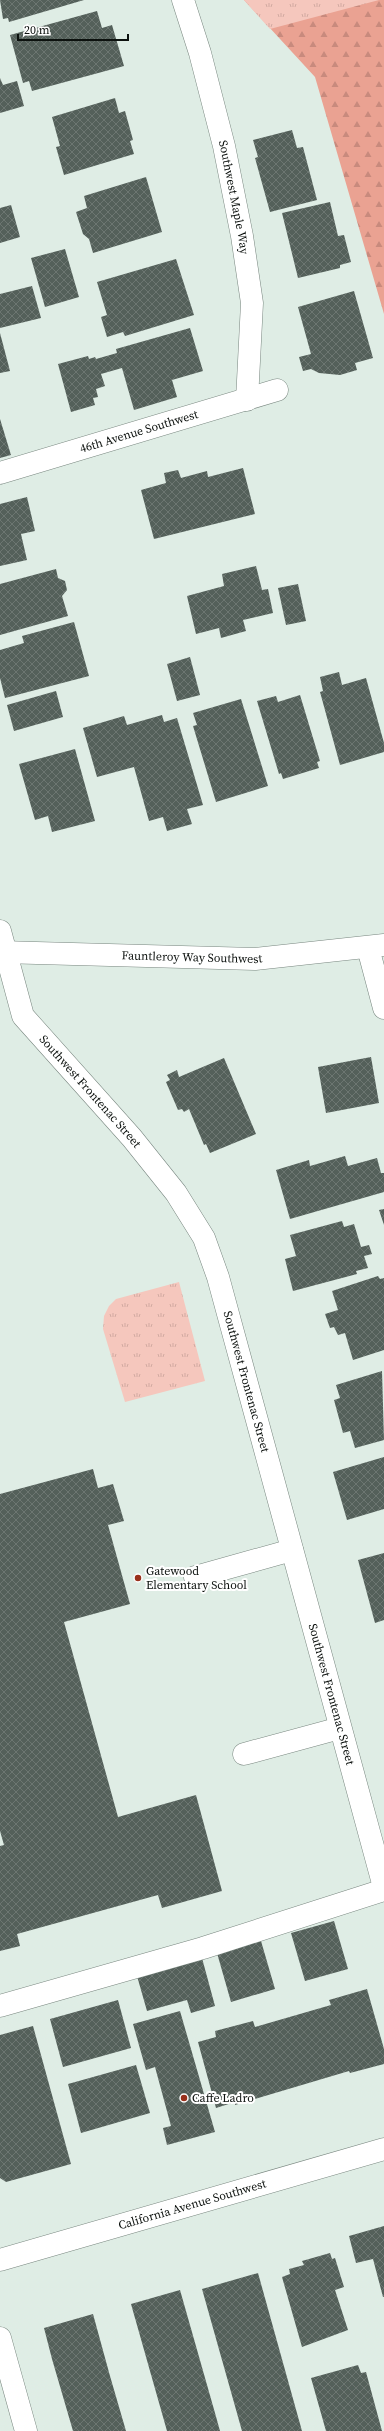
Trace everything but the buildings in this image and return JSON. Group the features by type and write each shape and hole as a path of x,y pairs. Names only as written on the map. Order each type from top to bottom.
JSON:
{"street":[{"name":"Southwest Maple Way","path":"183,0 196,40 216,118 242,236 252,303 247,400"},
{"name":"46th Avenue Southwest","path":"0,473 277,390"},
{"name":"Southwest Frontenac Street","path":"0,931 3,952 24,1016 132,1138 176,1193 204,1238 218,1277 384,1888"},
{"name":"Fauntleroy Way Southwest","path":"3,952 255,959 376,946"},
{"path":"376,946 384,1008"},
{"path":"195,1577 292,1550"},
{"path":"244,1754 340,1728"},
{"path":"0,2006 196,1950 384,1888"},
{"name":"California Avenue Southwest","path":"0,2260 384,2149"},
{"path":"0,2338 26,2431"}],"green space":[{"path":"244,0 384,0 384,314 315,77"},
{"path":"244,0 379,0 270,29"},
{"path":"179,1282 205,1381 125,1402 103,1329 104,1316 109,1306 116,1299"}],"place":[{"name":"Gatewood Elementary School","path":"138,1578"},
{"name":"Caffe Ladro","path":"184,2098"}]}
